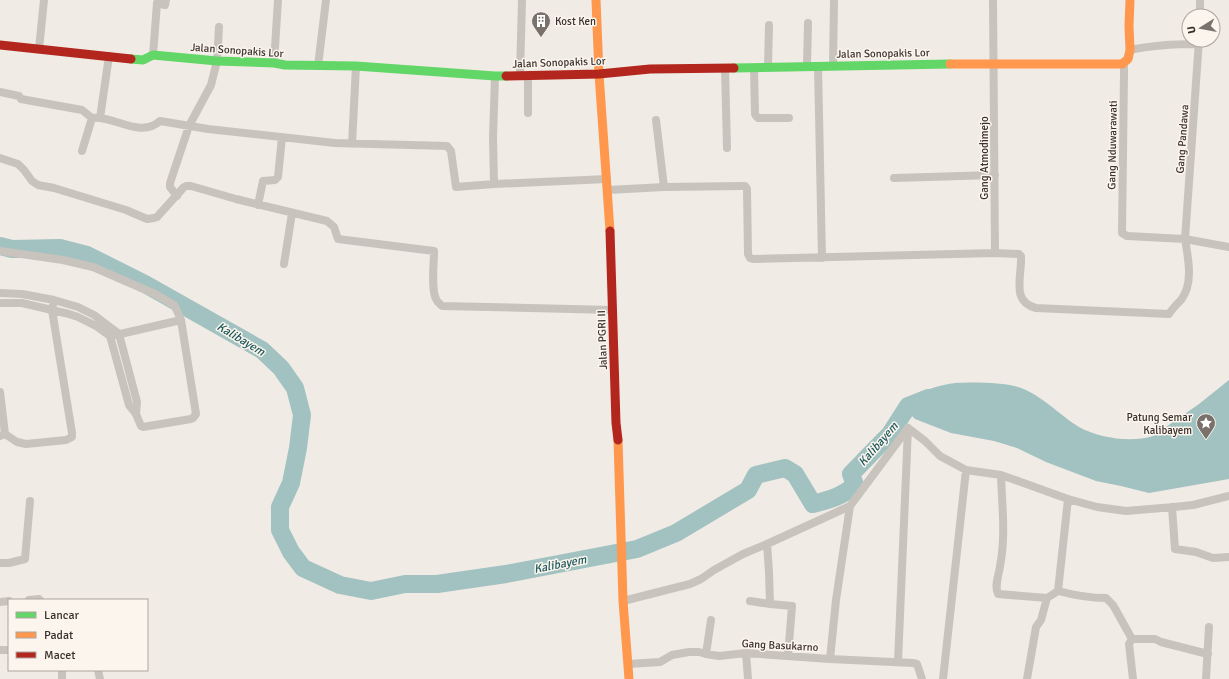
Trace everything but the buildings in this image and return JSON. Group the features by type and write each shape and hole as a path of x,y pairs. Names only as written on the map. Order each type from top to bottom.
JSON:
{"street":[{"path":"39,49 44,0"},
{"path":"153,55 157,3 165,5 166,0"},
{"path":"274,64 278,0"},
{"path":"318,66 326,0"},
{"path":"522,0 524,76 528,113"},
{"name":"Jalan PGRI II","path":"596,0 599,74 611,241 623,601 629,679"},
{"path":"833,66 834,0"},
{"name":"Gang Atmodimejo","path":"993,0 996,253"},
{"path":"1122,64 1128,59 1130,50 1130,0"},
{"path":"807,66 808,23"},
{"path":"768,67 769,25"},
{"path":"176,196 170,187 170,182 189,126 211,85 217,61 219,27"},
{"path":"1130,50 1181,43"},
{"name":"Jalan Sonopakis Lor","path":"0,45 143,60 153,55 217,61 285,65 356,66 494,76 599,74 650,69 994,63 1122,64"},
{"name":"Gang Pandawa","path":"996,253 1019,254 1021,256 1020,294 1024,303 1029,307 1168,314 1180,300 1188,284 1188,259 1185,239 1199,48"},
{"path":"82,151 96,118 109,56"},
{"name":"Gang Nduwarawati","path":"1122,64 1124,67 1122,233 1125,235 1185,239"},
{"path":"352,144 356,66"},
{"path":"818,66 822,258"},
{"path":"725,68 727,148"},
{"path":"754,68 756,116 758,118 790,118"},
{"path":"494,76 494,184"},
{"path":"0,92 19,96 25,101 35,101 82,110 96,118 141,128 154,126 160,121 189,126 352,144 447,146 451,151 456,187 607,179"},
{"path":"656,120 664,187"},
{"path":"258,205 262,181 275,180 278,177 282,137"},
{"path":"0,158 18,164 32,181 38,185 54,188 126,210 147,219 157,217 186,186 191,186 258,205 329,222 334,227 338,239 434,251 435,299 442,306 613,310"},
{"path":"894,178 995,175"},
{"path":"608,190 664,187 745,186 747,189 748,254 750,258 822,258 996,253"},
{"path":"284,264 292,213"},
{"path":"1185,239 1229,247"},
{"path":"0,251 63,260 93,268 155,294 174,305 181,320 196,414 195,416 191,419 145,428 141,426 136,414 129,405 110,336 96,326 78,317 22,303 0,303"},
{"path":"0,293 22,294 54,300 86,311 104,321 120,334 137,402 136,414"},
{"path":"0,392 3,435 17,442 26,444 66,440 72,437 52,310 54,300"},
{"path":"110,336 181,320"},
{"path":"908,428 925,441 940,456 966,470 1001,476 1096,507 1126,511 1172,508 1193,505 1229,496"},
{"path":"830,659 836,600 850,506 908,428"},
{"path":"898,662 908,428"},
{"path":"943,679 966,470"},
{"path":"1001,476 1004,536 996,590 998,594 1047,598 1058,591 1068,594 1106,598 1112,605 1132,639"},
{"path":"1058,591 1068,499"},
{"path":"0,563 25,559 30,501"},
{"path":"623,601 690,584 743,554 850,506"},
{"path":"1172,508 1175,549 1196,552 1213,558 1229,557"},
{"path":"767,544 770,572 770,604"},
{"path":"1027,679 1036,627 1042,620 1047,598"},
{"path":"750,601 792,606 788,656"},
{"path":"706,654 711,620"},
{"path":"1206,679 1210,627"},
{"path":"1132,639 1155,639 1161,642 1208,654"},
{"path":"1132,639 1129,644 1132,659 1133,679"},
{"name":"Gang Basukarno","path":"628,664 660,662 672,655 689,652 700,652 719,656 746,653 914,663 917,664 922,679"},
{"path":"746,653 748,679"}],"water":[{"path":"1229,380 1229,479 1149,493 1096,481 1046,462 1017,448 994,441 951,433 915,419 910,414 902,399 935,387 955,383 979,383 1014,386 1028,391 1087,431 1105,437 1135,439 1153,436 1199,404"}],"waterway":[{"name":"Kalibayem","path":"0,246 12,249 60,248 87,255 145,284 262,350 281,368 295,388 302,415 298,448 291,483 280,507 280,530 291,552 303,568 340,585 371,591 405,584 437,584 506,574 637,549 676,533 748,490 756,475 785,468 795,474 813,504 830,499 841,495 855,485 851,474 890,434 908,406 928,398"}],"traffic: fast":[{"path":"131,59 143,60 153,55 217,61 274,63 285,65 356,66 506,76"},
{"path":"734,68 950,64"}],"traffic: slow":[{"path":"596,0 599,74 610,231"},
{"path":"950,64 1122,64 1128,59 1130,50 1130,0"},
{"path":"618,440 623,601 629,679"}],"traffic: jam":[{"path":"0,45 131,59"},
{"path":"506,76 599,74 650,69 734,68"},
{"path":"610,231 616,423 618,440"}],"place":[{"name":"Kost Ken","path":"541,38"},
{"name":"Patung Semar Kalibayem","path":"1206,440"}]}
